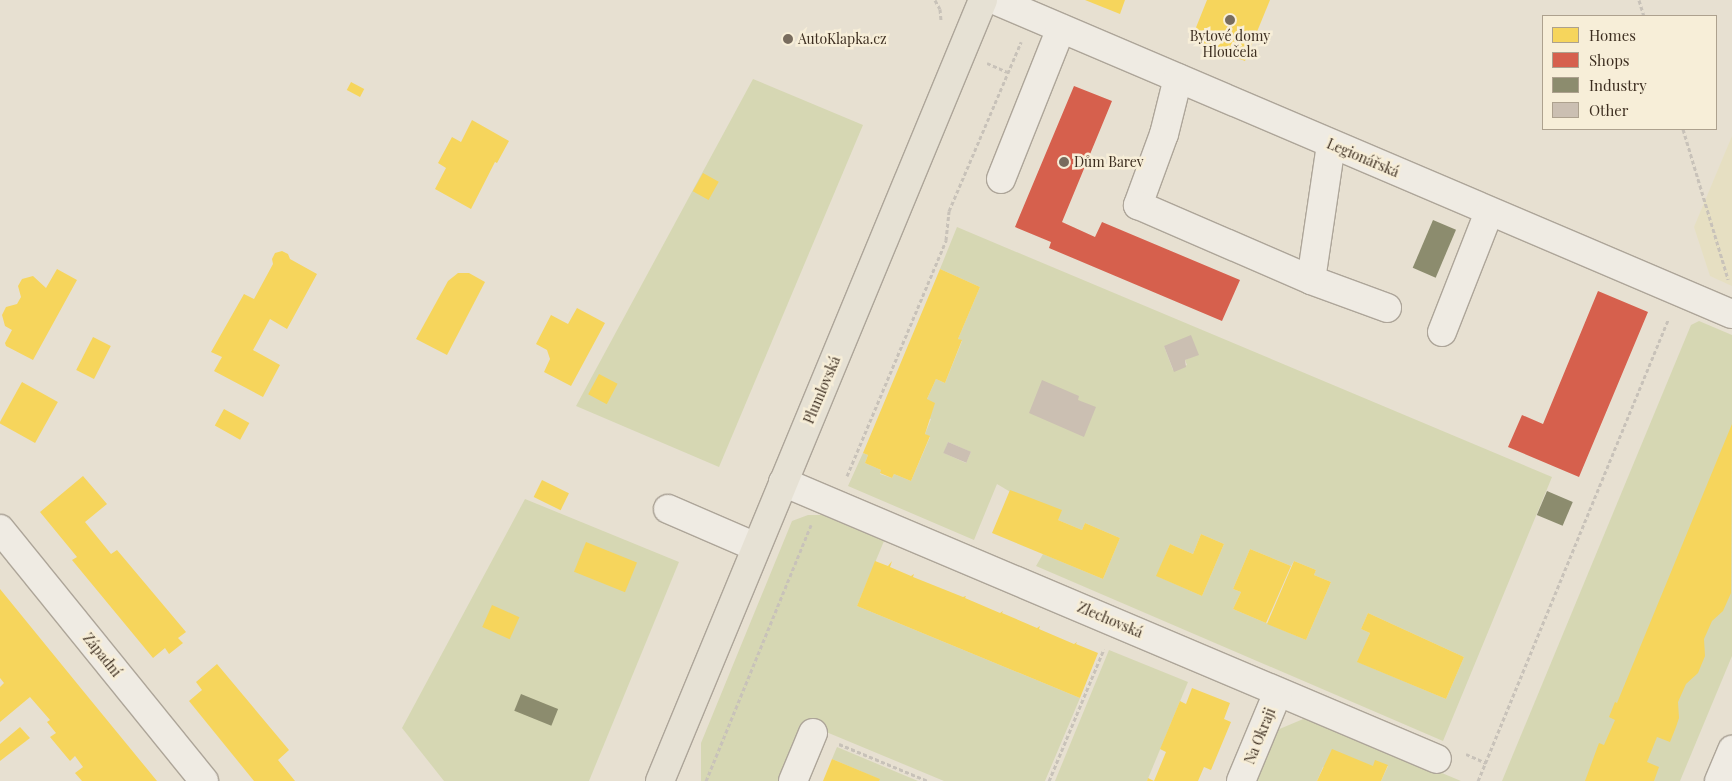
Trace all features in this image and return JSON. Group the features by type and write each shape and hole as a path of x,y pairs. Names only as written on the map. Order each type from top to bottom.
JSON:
{"main road":[{"name":"Plumlovská","path":"660,781 983,0"}],"street":[{"name":"Legionářská","path":"995,0 1732,314"},
{"path":"1001,179 1061,28"},
{"path":"1178,78 1164,134 1138,205 1311,280 1387,308"},
{"path":"1311,280 1331,144"},
{"path":"1442,332 1489,212"},
{"name":"Zlechovská","path":"783,482 1437,759"},
{"path":"668,509 756,547"},
{"name":"Západní","path":"0,529 204,781"},
{"name":"Na Okraji","path":"1241,781 1278,692"},
{"path":"793,781 813,733"},
{"path":"1719,781 1732,750"}],"path":[{"path":"935,0 941,16 939,30"},
{"path":"1639,0 1644,15"},
{"path":"706,781 814,519 842,488 946,240 949,211 1025,32 1025,13"},
{"path":"984,62 1007,72"},
{"path":"1683,130 1729,283"},
{"path":"1478,781 1680,291"},
{"path":"1049,781 1115,623"},
{"path":"813,733 928,781"}],"shaded area":[{"path":"1732,136 1732,286 1710,276 1694,227"}],"green space":[{"path":"753,79 863,125 719,467 576,406"},
{"path":"957,227 1552,477 1443,741 1036,566 1043,554 1103,579 1120,538 1085,523 1082,530 1058,520 997,484 974,540 848,486 863,453 868,455 865,463 881,470 880,474 892,478 894,474 911,481 930,437 925,434 931,419 928,418 927,399 936,379 945,383 962,341 958,339 980,287 940,269","holes":["1164,346 1198,354 1185,360 1187,365 1173,370","948,442 971,452 966,463 944,453","1201,534 1224,544 1202,596 1157,576 1170,544 1193,554","1250,549 1291,566 1294,561 1316,570 1314,575 1331,582 1306,640 1233,609 1241,592 1233,589","1368,613 1464,657 1446,699 1358,662 1370,633 1361,629"]},
{"path":"1699,321 1732,335 1732,656 1680,781 1502,781 1691,325"},
{"path":"525,499 679,562 589,781 444,781 402,728"},
{"path":"808,515 822,515 884,541 857,606 1080,698 1045,781 944,781 807,724 784,781 701,781 701,743 792,521"},
{"path":"1109,650 1188,682 1147,781 1055,781"},
{"path":"1308,717 1461,781 1381,781 1388,766 1323,767 1317,781 1249,781 1270,733"},
{"path":"837,747 918,781 879,781 879,779 832,759"}],"building: Homes":[{"path":"1085,0 1125,0 1120,14"},
{"name":"Bytové domy Hloučela","path":"1207,0 1270,0 1245,61 1191,40"},
{"path":"351,82 364,89 360,97 347,90"},
{"path":"472,120 509,141 497,163 495,162 471,209 435,189 446,168 438,163 452,137 461,142"},
{"path":"703,173 719,182 709,200 693,191"},
{"path":"282,251 288,254 290,259 317,274 287,329 270,319 253,350 280,365 263,397 214,371 222,357 211,352 244,294 254,299 273,264 272,259 275,253"},
{"path":"57,269 77,280 33,360 6,346 5,343 12,330 5,326 2,315 6,307 17,304 21,297 18,286 22,279 33,276 46,288"},
{"path":"940,269 980,287 958,339 962,340 945,383 936,379 927,399 935,403 925,434 930,436 911,481 894,474 892,478 880,473 881,470 865,463 868,455 863,453"},
{"path":"458,273 469,273 485,282 447,355 416,339 448,281"},
{"path":"577,308 605,323 571,386 544,372 550,359 547,350 536,344 551,315 568,324"},
{"path":"93,337 111,346 94,379 76,370"},
{"path":"599,374 618,384 607,404 588,394"},
{"path":"22,382 58,402 35,443 0,424"},
{"path":"224,409 249,423 240,440 215,426"},
{"path":"1732,424 1731,593 1723,611 1712,621 1704,639 1705,656 1698,673 1686,684 1678,702 1679,718 1670,742 1657,737 1647,762 1659,767 1654,781 1585,781 1599,743 1604,745 1615,720 1609,717 1615,702 1617,703"},
{"path":"83,476 107,504 85,522 111,554 117,550 186,632 178,638 183,643 169,654 165,648 153,658 72,560 77,557 40,512"},
{"path":"542,480 569,493 561,510 534,497"},
{"path":"1010,490 1062,510 1058,520 1082,530 1085,523 1120,538 1103,579 992,533"},
{"path":"1201,534 1224,544 1202,596 1156,576 1170,544 1193,554"},
{"path":"586,542 637,563 625,592 574,572"},
{"path":"1250,549 1291,566 1266,623 1233,609 1241,592 1233,589"},
{"path":"875,561 888,566 892,561 890,567 911,576 914,574 913,577 963,597 966,596 965,598 1000,613 1003,611 1002,613 1037,628 1040,626 1039,629 1074,644 1077,642 1076,644 1098,653 1080,698 857,606"},
{"path":"1294,561 1316,570 1314,575 1331,582 1306,640 1267,624"},
{"path":"0,589 157,781 82,781 75,773 83,767 75,756 70,761 50,737 56,733 47,722 50,720 30,697 0,722 0,687 4,683 0,678"},
{"path":"492,605 519,617 510,639 482,627"},
{"path":"1368,613 1464,657 1446,699 1357,662 1370,633 1361,629"},
{"path":"217,664 289,750 278,760 295,781 254,781 189,701 202,690 196,682"},
{"path":"1192,688 1230,703 1224,719 1231,722 1211,770 1204,767 1198,781 1154,781 1166,752 1160,749 1180,701 1186,704"},
{"path":"20,727 30,738 0,761 0,744"},
{"path":"1332,749 1373,766 1375,760 1388,765 1381,781 1317,781"},
{"path":"832,759 880,779 879,781 823,781"}],"building: Shops":[{"path":"1074,86 1112,101 1062,222 1095,237 1102,222 1240,280 1222,321 1049,248 1051,242 1015,227"},
{"path":"1598,291 1648,312 1579,477 1508,447 1522,415 1543,424"}],"building: Industry":[{"path":"1433,220 1456,230 1436,278 1413,268"},
{"path":"1547,491 1573,502 1563,526 1537,515"},
{"path":"521,694 558,709 551,726 514,711"}],"building: Other":[{"path":"1191,335 1199,355 1185,360 1186,367 1174,372 1164,346"},
{"path":"1042,380 1079,396 1078,400 1096,407 1084,437 1029,413"},
{"path":"948,442 971,452 966,463 943,453"}],"place":[{"name":"Bytové domy Hloučela","path":"1230,20"},
{"name":"AutoKlapka.cz","path":"788,39"},
{"name":"Dům Barev","path":"1064,162"}]}
